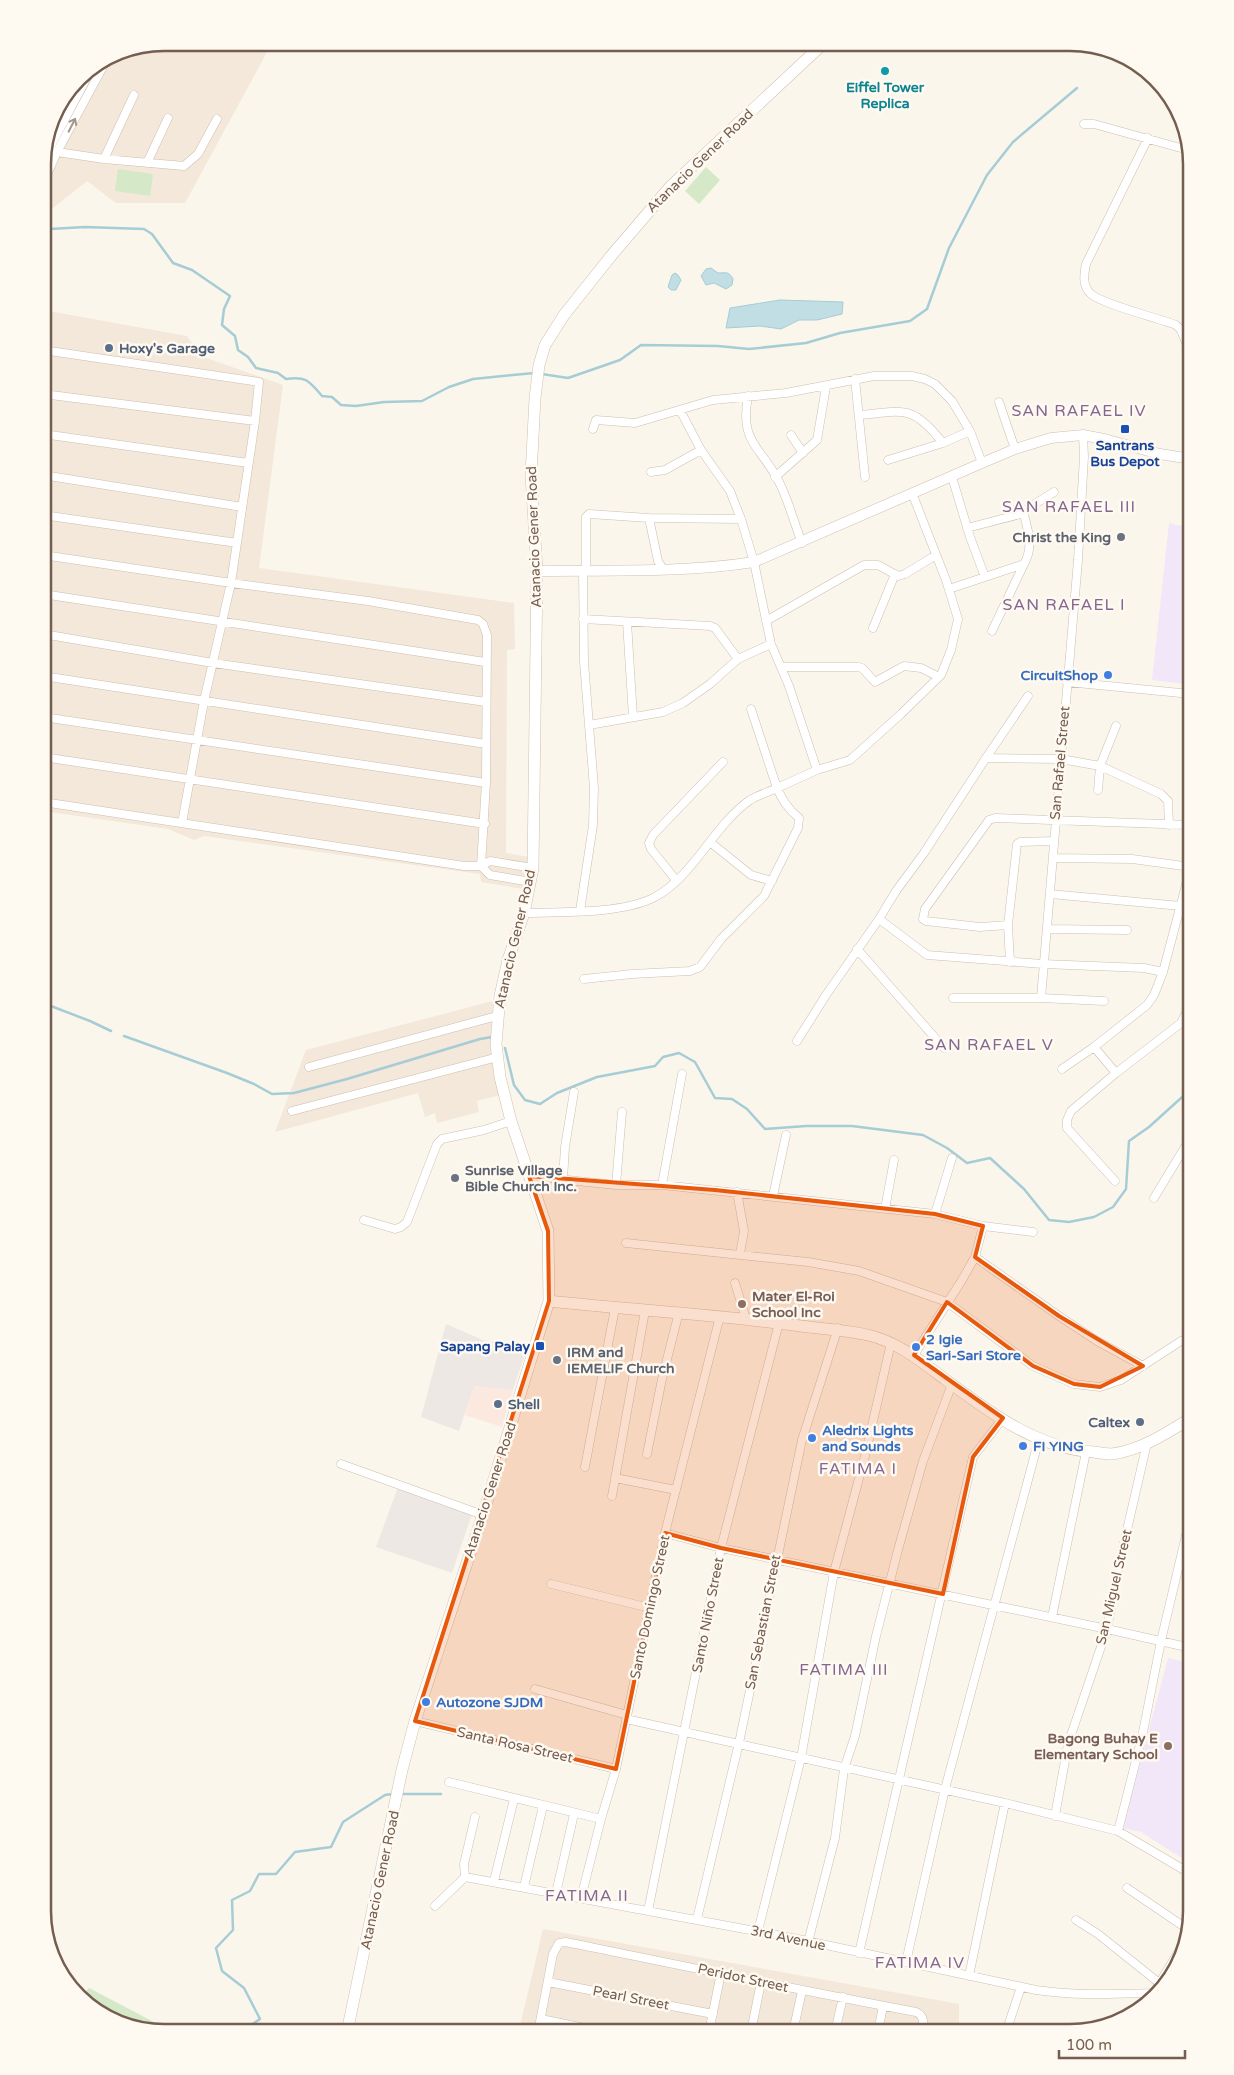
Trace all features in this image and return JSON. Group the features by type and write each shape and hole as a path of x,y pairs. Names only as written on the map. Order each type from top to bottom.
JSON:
{"main road":[{"name":"Atanacio Gener Road","path":"349,2024 402,1770 415,1721 483,1515 549,1301 548,1232 512,1121 500,1077 496,1044 498,1016 508,960 524,913 533,868 537,571 531,475 535,398 539,365 545,345 564,315 653,206 706,152 815,51"},
{"path":"549,1301 838,1328 871,1336 891,1343 914,1355 975,1402 1039,1439 1086,1452 1112,1454 1147,1443 1183,1423"}],"street":[{"path":"54,140 82,88"},
{"path":"51,166 82,88"},
{"path":"104,159 134,95"},
{"path":"147,163 168,118"},
{"path":"52,150 104,159 184,166 198,154 217,119"},
{"path":"1084,124 1094,124 1182,148"},
{"path":"1148,138 1086,264 1085,285 1091,294 1176,325 1183,333"},
{"path":"51,351 260,382 231,583 204,701 182,823"},
{"path":"594,429 596,420 635,423 712,400 764,396 826,387 855,379 895,374 925,379 935,384 952,400 970,431 982,463"},
{"path":"855,379 865,477"},
{"path":"776,477 817,440 826,387"},
{"path":"51,395 255,421"},
{"path":"748,396 745,414 746,428 750,438 780,483 802,543"},
{"path":"998,402 1015,449"},
{"path":"680,410 701,450 730,491 741,519 754,562 771,644 782,667 817,770"},
{"path":"859,415 904,411 919,417 929,425 943,443"},
{"path":"888,460 943,443 970,431"},
{"path":"51,435 248,463"},
{"path":"537,571 663,569 754,562 802,543 1015,449 1051,438 1083,435 1104,438 1160,454 1183,458"},
{"name":"San Rafael Street","path":"1041,998 1078,560 1084,457 1083,435"},
{"path":"791,436 803,452"},
{"path":"651,472 665,470 701,450"},
{"path":"51,476 242,507"},
{"path":"952,477 967,528 985,577"},
{"path":"967,528 1023,512 1054,492"},
{"path":"524,913 580,911 625,906 652,898 667,889 676,880 730,817 750,800 817,770 850,760 939,677 952,650 958,619 949,589 912,493"},
{"path":"992,631 1029,556 1030,542 1023,512"},
{"path":"580,911 593,825 594,788 583,619 586,517 589,514 608,514 649,518 741,519"},
{"path":"51,517 237,543"},
{"path":"649,518 658,561 663,569"},
{"path":"766,620 864,565 878,565 898,576 905,574 936,555"},
{"path":"51,556 368,601 469,617 483,624 487,635 485,662 486,783 482,866 490,875 531,882"},
{"path":"949,589 1000,574 1024,564"},
{"path":"874,628 894,574"},
{"path":"51,595 485,662"},
{"path":"583,619 710,626 715,628 738,659"},
{"path":"627,622 633,717"},
{"path":"51,635 213,663 486,702"},
{"path":"589,724 663,712 683,703 710,684 738,659 771,644"},
{"path":"782,667 858,667 863,669 876,682 902,666 922,668 939,677"},
{"path":"51,677 486,744"},
{"path":"1067,682 1183,693"},
{"path":"797,1041 857,949 879,919 896,890 924,853 1028,696"},
{"path":"584,979 690,971 700,967 721,939 764,896 798,828 799,822 798,818 783,801 751,709"},
{"path":"51,718 486,783"},
{"path":"1098,790 1100,766 1116,726"},
{"path":"51,758 190,781 485,824"},
{"path":"986,758 1061,759 1100,766 1161,794 1168,801 1169,825"},
{"path":"676,880 651,849 649,842 653,835 723,762"},
{"path":"51,803 464,866 482,866 490,861 533,868"},
{"path":"1008,925 980,927 926,921 923,919 925,909 989,820 1055,820 1183,825"},
{"path":"1010,962 1008,925 1017,844 1020,842 1054,841"},
{"path":"710,842 750,876 772,881"},
{"path":"1053,858 1132,859 1183,865"},
{"path":"1050,894 1181,906"},
{"path":"1062,1069 1094,1047 1147,1005 1154,995 1163,972 1183,898"},
{"path":"879,919 927,955 1043,964 1144,968 1163,972"},
{"path":"1047,928 1127,930"},
{"path":"857,949 944,1048"},
{"path":"953,998 1104,1000"},
{"path":"308,1067 498,1016"},
{"path":"1115,1181 1067,1128 1067,1120 1071,1111 1116,1073 1181,1023 1183,1019"},
{"path":"1094,1047 1116,1073"},
{"path":"292,1111 498,1056"},
{"path":"662,1185 682,1074"},
{"path":"563,1179 564,1148 574,1092"},
{"path":"616,1185 622,1112"},
{"path":"364,1220 384,1227 395,1229 401,1227 407,1222 437,1144 442,1140 512,1121"},
{"path":"773,1196 786,1135"},
{"path":"1154,1198 1183,1152"},
{"path":"936,1214 952,1158"},
{"path":"885,1209 894,1160"},
{"path":"529,1176 616,1185 662,1185 737,1192 936,1214 983,1226 1032,1232"},
{"path":"737,1192 744,1231 740,1254"},
{"path":"914,1355 975,1257 983,1226"},
{"path":"626,1243 808,1262 859,1271 947,1302 1033,1366 1074,1384 1100,1387 1120,1380 1183,1340"},
{"path":"975,1257 1097,1341 1143,1366"},
{"path":"735,1283 746,1319"},
{"path":"585,1467 615,1308"},
{"path":"612,1496 646,1311"},
{"path":"647,1454 662,1379 679,1312"},
{"name":"Santo Domingo Street","path":"581,1898 616,1769 665,1532 720,1316"},
{"name":"Santo Niño Street","path":"648,1910 721,1548 779,1323"},
{"name":"San Sebastian Street","path":"697,1919 739,1743 802,1440 838,1328"},
{"path":"758,1931 801,1758 834,1572 865,1456 891,1343"},
{"path":"808,1942 835,1838 844,1769 855,1736 889,1585 922,1462 952,1384"},
{"path":"859,1952 973,1457 1003,1418"},
{"path":"906,1962 945,1789 1039,1439"},
{"name":"San Miguel Street","path":"1054,1816 1068,1744 1107,1629 1147,1443"},
{"path":"1052,1617 1086,1452"},
{"path":"342,1464 483,1515"},
{"path":"615,1478 676,1490"},
{"path":"665,1532 721,1548 889,1585 942,1594 1183,1646"},
{"path":"1118,1831 1142,1737 1161,1641 1183,1551"},
{"path":"551,1584 650,1608"},
{"path":"535,1689 684,1732 739,1743 844,1769 945,1789 1118,1831 1183,1869"},
{"name":"Santa Rosa Street","path":"415,1721 616,1769"},
{"path":"449,1782 574,1814 601,1819"},
{"path":"494,1881 514,1798"},
{"path":"969,1976 1005,1803"},
{"path":"524,1887 542,1806"},
{"path":"556,1893 574,1814"},
{"path":"435,1906 465,1876 464,1864 475,1817"},
{"name":"3rd Avenue","path":"465,1876 758,1931 1021,1987 1064,1994 1147,1993"},
{"path":"1127,1888 1182,1925"},
{"path":"1076,1920 1098,1934 1158,1982"},
{"name":"Peridot Street","path":"548,1982 553,1954 559,1943 566,1942 802,1991 843,1997 916,2012 921,2014 924,2020 923,2024"},
{"path":"711,2024 720,1973"},
{"path":"540,2024 548,1982"},
{"name":"Pearl Street","path":"548,1982 713,2014"},
{"path":"752,2024 760,1982"},
{"path":"1009,2024 1021,1987"},
{"path":"795,2024 802,1991"},
{"path":"837,2024 843,1997"},
{"path":"880,2024 884,2006"},
{"path":"541,2019 559,2024"}],"highlighted area":[{"path":"529,1176 715,1190 935,1214 983,1226 975,1257 1059,1316 1143,1366 1100,1387 1074,1384 1033,1366 947,1302 914,1355 1003,1418 973,1457 943,1594 721,1548 665,1533 616,1769 415,1721 549,1301 548,1231"}],"shaded area":[{"path":"268,51 185,203 116,203 87,181 51,210 51,157 60,121 66,108 79,90 102,70 128,57 150,52"},
{"path":"51,311 187,336 201,356 283,385 259,568 514,603 515,649 507,650 506,853 530,857 523,889 481,882 480,874 204,836 194,840 168,829 51,812"},
{"path":"1169,523 1183,526 1183,684 1152,680"},
{"path":"493,1001 491,1036 500,1095 477,1101 479,1112 437,1123 435,1113 425,1117 418,1093 275,1132 306,1050"},
{"path":"446,1324 483,1340 527,1348 513,1390 474,1386 459,1431 421,1417"},
{"path":"474,1386 513,1390 502,1427 465,1415"},
{"path":"398,1487 472,1514 452,1573 376,1547"},
{"name":"Bagong Buhay E Elementary School","path":"1168,1658 1183,1661 1183,1859 1141,1832 1123,1828"},
{"path":"543,1929 959,2004 959,2024 520,2024"}],"green space":[{"path":"706,167 720,180 699,204 685,191"},
{"path":"118,169 153,174 150,196 115,191"},
{"path":"89,1988 158,2024 142,2022 114,2012 86,1992"}],"water":[{"path":"711,268 718,273 730,275 733,279 732,285 726,289 714,283 706,285 701,276 706,269"},
{"path":"675,273 681,280 676,290 671,290 668,287 672,275"},
{"path":"780,300 843,302 842,314 817,320 799,320 781,329 760,326 726,328 730,308"}],"waterway":[{"path":"542,374 568,378 620,360 641,345 718,346 749,349 806,343 840,333 910,321 927,309 949,248 987,175 1013,142 1077,88"},
{"path":"51,229 85,227 144,229 152,234 173,263 192,270 230,296 224,309 222,325 235,336 238,350 248,357 256,368 278,373 286,379 303,379 322,396 332,397 341,405 356,406 384,402 422,401 449,387 473,379 534,373"},
{"path":"51,1006 111,1031"},
{"path":"124,1036 227,1073 272,1094 294,1093 492,1037"},
{"path":"505,1048 514,1085 525,1100 540,1104 557,1093 597,1077 655,1066 663,1057 679,1053 695,1062 715,1098 732,1099 747,1109 765,1129 806,1126 852,1126 923,1135 947,1148 967,1163 990,1158 1024,1189 1049,1220 1069,1222 1094,1217 1113,1207 1126,1189 1129,1141 1149,1127 1183,1096"},
{"path":"253,2024 260,2019 244,1988 222,1971 216,1948 233,1930 232,1900 250,1891 259,1874 276,1874 295,1852 331,1847 343,1822 385,1795 392,1794"},
{"path":"402,1794 441,1794"}],"place":[{"name":"Eiffel Tower Replica","path":"885,71"},
{"name":"Hoxy's Garage","path":"109,348"},
{"name":"Santrans Bus Depot","path":"1125,429"},
{"name":"Christ the King","path":"1121,537"},
{"name":"CircuitShop","path":"1108,675"},
{"name":"Sunrise Village Bible Church Inc.","path":"455,1178"},
{"name":"Mater El-Roi School Inc","path":"742,1304"},
{"name":"Sapang Palay","path":"540,1346"},
{"name":"2 Igie Sari-Sari Store","path":"916,1347"},
{"name":"IRM and IEMELIF Church","path":"557,1360"},
{"name":"Shell","path":"498,1404"},
{"name":"Caltex","path":"1140,1422"},
{"name":"Aledrix Lights and Sounds","path":"812,1438"},
{"name":"FI YING","path":"1023,1446"},
{"name":"Autozone SJDM","path":"426,1702"},
{"name":"Bagong Buhay E Elementary School","path":"1168,1746"}],"district":[{"name":"SAN RAFAEL IV","path":"1079,411"},
{"name":"SAN RAFAEL III","path":"1069,507"},
{"name":"SAN RAFAEL I","path":"1064,605"},
{"name":"SAN RAFAEL V","path":"989,1045"},
{"name":"FATIMA I","path":"858,1469"},
{"name":"FATIMA III","path":"844,1670"},
{"name":"FATIMA II","path":"587,1896"},
{"name":"FATIMA IV","path":"920,1963"}]}
